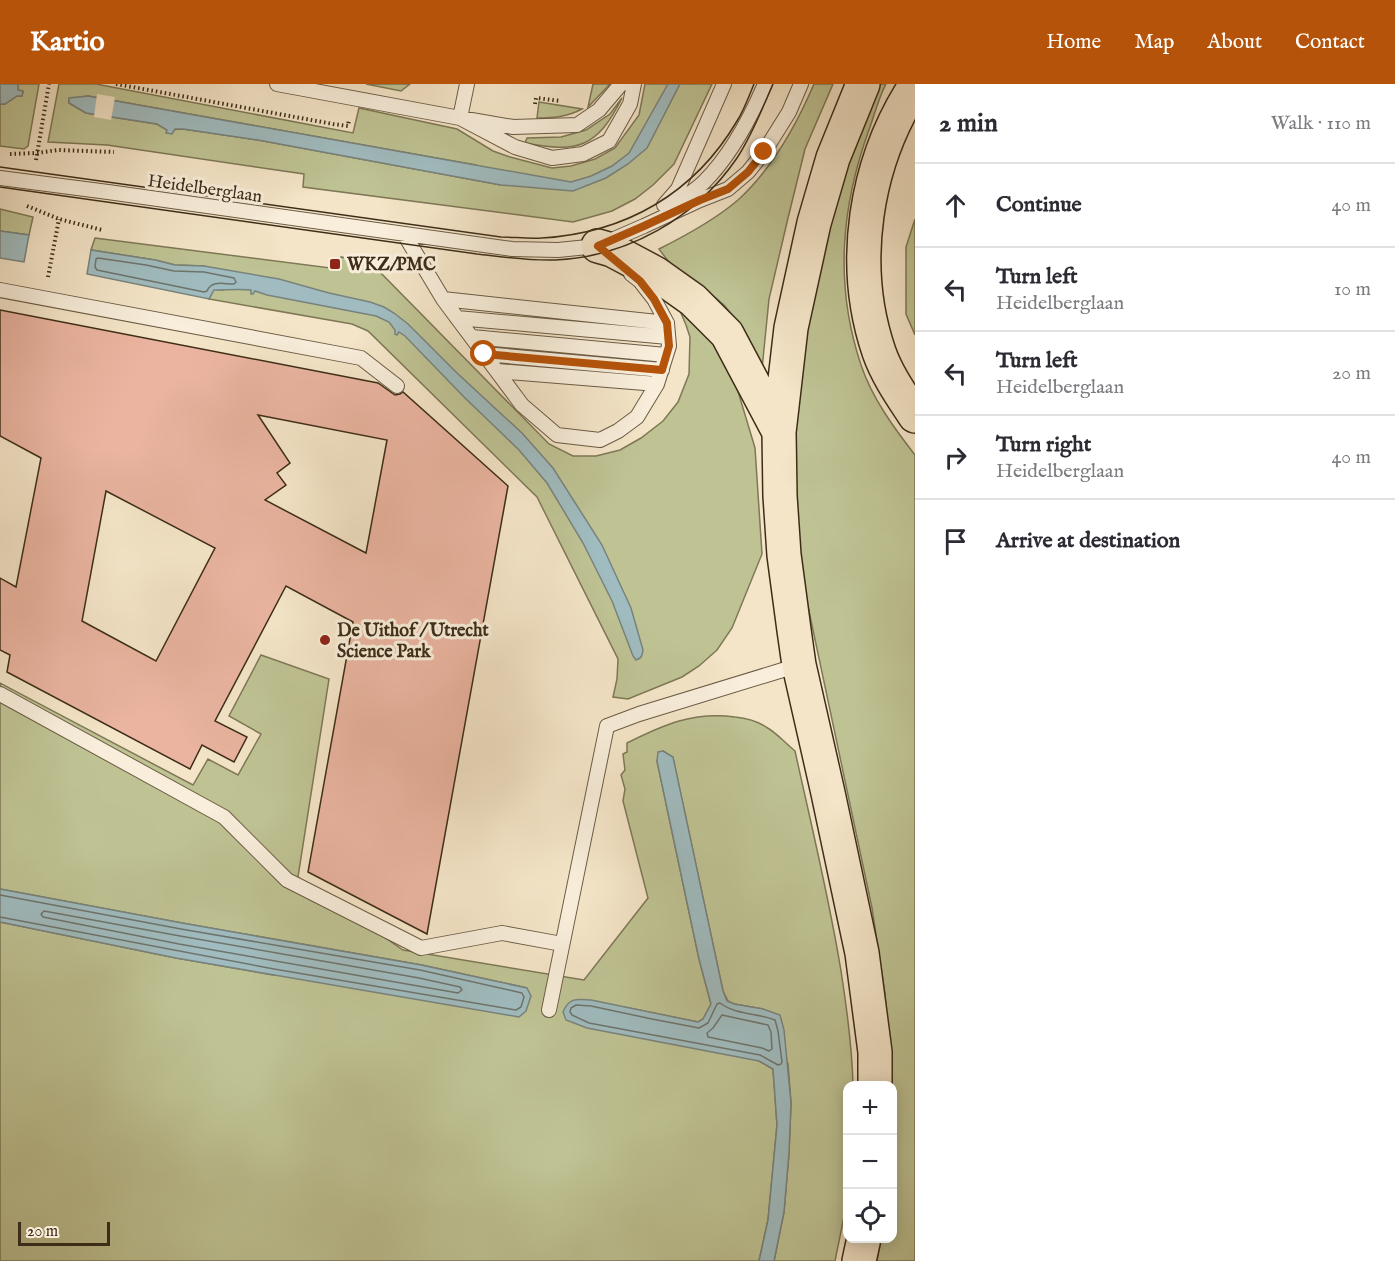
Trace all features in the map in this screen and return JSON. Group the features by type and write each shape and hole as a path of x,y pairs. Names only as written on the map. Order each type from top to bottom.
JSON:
{"highway":[{"path":"863,84 833,158 814,223 791,328 779,432 784,555 799,665 862,954 875,1052 875,1081"},
{"path":"915,86 889,135 874,178 866,221 864,260 871,321 880,352 893,382 915,416"},
{"path":"598,246 612,250 655,273 693,300 727,334 779,432"},
{"path":"859,1261 863,1243"}],"lane":[{"path":"277,84 513,127 577,125 599,110 621,84"},
{"path":"460,118 467,84"},
{"path":"460,118 524,150 552,158 583,154 609,141 630,104 634,84"},
{"name":"Heidelberglaan","path":"644,226 678,189 724,84"},
{"name":"Heidelberglaan","path":"644,226 702,184 719,165 734,145 765,84"},
{"name":"Heidelberglaan","path":"0,178 512,249 558,250 598,246 728,189 748,172 764,152 789,112 801,84"},
{"path":"404,234 443,299 522,405 557,435 600,440 638,417 657,384 669,346 667,323 654,299 640,281 598,246"},
{"path":"0,290 361,358 397,386"},
{"path":"443,299 667,323"},
{"path":"457,318 668,338"},
{"path":"472,337 666,355"},
{"path":"484,354 662,370"},
{"path":"497,371 657,384"},
{"path":"549,1010 607,726 799,665"},
{"path":"0,694 224,817 287,880 421,948 502,933 562,944"}],"path":[{"path":"0,155 58,150 114,152"},
{"path":"44,299 59,219"}],"green space":[{"path":"18,84 39,84 28,146 24,149 0,146 0,104 22,96 23,91 18,90"},
{"path":"59,84 96,84 353,133 359,108 457,129 493,151 552,168 571,166 595,159 615,148 639,115 645,84 712,84 674,164 653,185 635,199 612,211 573,222 303,187 304,174 107,145 48,142","holes":["88,96 476,165 501,185 258,140 183,129 167,130 157,124 86,113 69,103 69,99"]},
{"path":"366,84 410,84 401,91"},
{"path":"593,84 610,84 588,107"},
{"path":"814,84 833,84 805,149 788,218 769,299 761,379 737,321 724,305 704,288 671,265 659,249 720,214 750,188 782,146"},
{"path":"874,84 886,84 860,157 853,186 844,245 844,275 852,335 861,365 884,412 915,455 915,1261 877,1261 880,1243 897,1243 897,1081 891,1081 885,994 872,908 799,564 794,430 817,237"},
{"path":"622,98 604,128 584,143 559,147 525,143 527,138 561,137 586,130 610,114"},
{"path":"539,102 582,109 571,114 537,118"},
{"path":"0,209 33,217 29,235 0,231"},
{"path":"915,219 915,335 906,314 906,247"},
{"path":"95,238 338,269 341,257 372,264 549,444 573,456 596,456 620,450 663,421 678,402 689,374 690,337 675,299 704,325 731,368 755,448 762,554 732,628 717,650 682,677 628,699 613,697 618,659 537,497 368,331 352,324 209,299 214,289 222,290 204,266 175,265 91,250"},
{"path":"261,655 329,679 298,877 403,950 584,980 648,898 623,801 625,789 621,775 625,770 623,754 627,752 627,743 666,725 706,716 743,718 759,723 774,732 795,751 836,943 849,1028 853,1081 843,1081 843,1222 835,1261 774,1261 784,1212 789,1153 791,1103 788,1064 763,1009 734,1004 728,1001 723,991 673,758 663,751 657,761 699,959 711,1004 703,1019 698,1022 624,1007 759,1061 773,1069 777,1125 768,1220 759,1261 0,1261 0,922 273,975 527,988 422,965 0,889 0,683 193,785 208,759 238,775 261,734 229,716"}],"water":[{"path":"0,84 18,84 18,90 23,91 22,96 0,104"},
{"path":"668,84 680,84 647,148 606,178 573,191 501,185 258,140 183,129 175,129 172,134 166,133 167,130 157,124 86,113 69,103 69,98 88,96 571,182 612,166 629,153"},
{"path":"0,231 29,235 24,262 0,258"},
{"path":"91,250 175,265 204,266 279,279 370,302 394,313 522,433 553,468 602,545 631,608 643,650 641,656 636,660 633,656 612,601 583,543 547,483 519,450 405,336 399,332 395,334 389,322 376,316 255,291 251,294 251,290 214,290 209,299 87,274"},
{"path":"663,751 673,757 727,1001 780,1015 784,1030 791,1103 789,1153 784,1212 774,1261 759,1261 768,1220 777,1125 773,1069 759,1061 587,1028 566,1020 563,1012 571,1001 578,999 698,1022 703,1019 711,1004 699,959 657,761 658,752"},
{"path":"0,889 421,965 527,988 531,996 526,1011 519,1017 176,958 0,922"}],"pier":[{"path":"97,94 115,97 111,120 94,117"}],"building":[{"path":"0,310 378,383 395,395 403,392 508,486 427,934 308,872 353,622 286,586 215,721 247,737 234,762 202,745 190,769 7,672 10,655 0,650 0,578 16,587 41,458 0,436","holes":["258,415 387,440 366,553 265,500 286,485 277,473 290,463","106,491 215,548 156,661 82,621"]}],"tram line":[{"path":"0,167 501,237 542,238 572,235 629,218 678,189 720,147 740,117 754,84"},
{"path":"0,187 477,254 536,260 582,257 608,251 658,230 701,199 737,158 773,84"}],"place":[{"name":"WKZ/PMC","path":"335,264"},
{"name":"De Uithof / Utrecht Science Park","path":"325,640"}],"route":[{"path":"484,354 662,370 669,346 667,323 654,299 640,281 598,246 728,189 748,172 764,152"}]}
